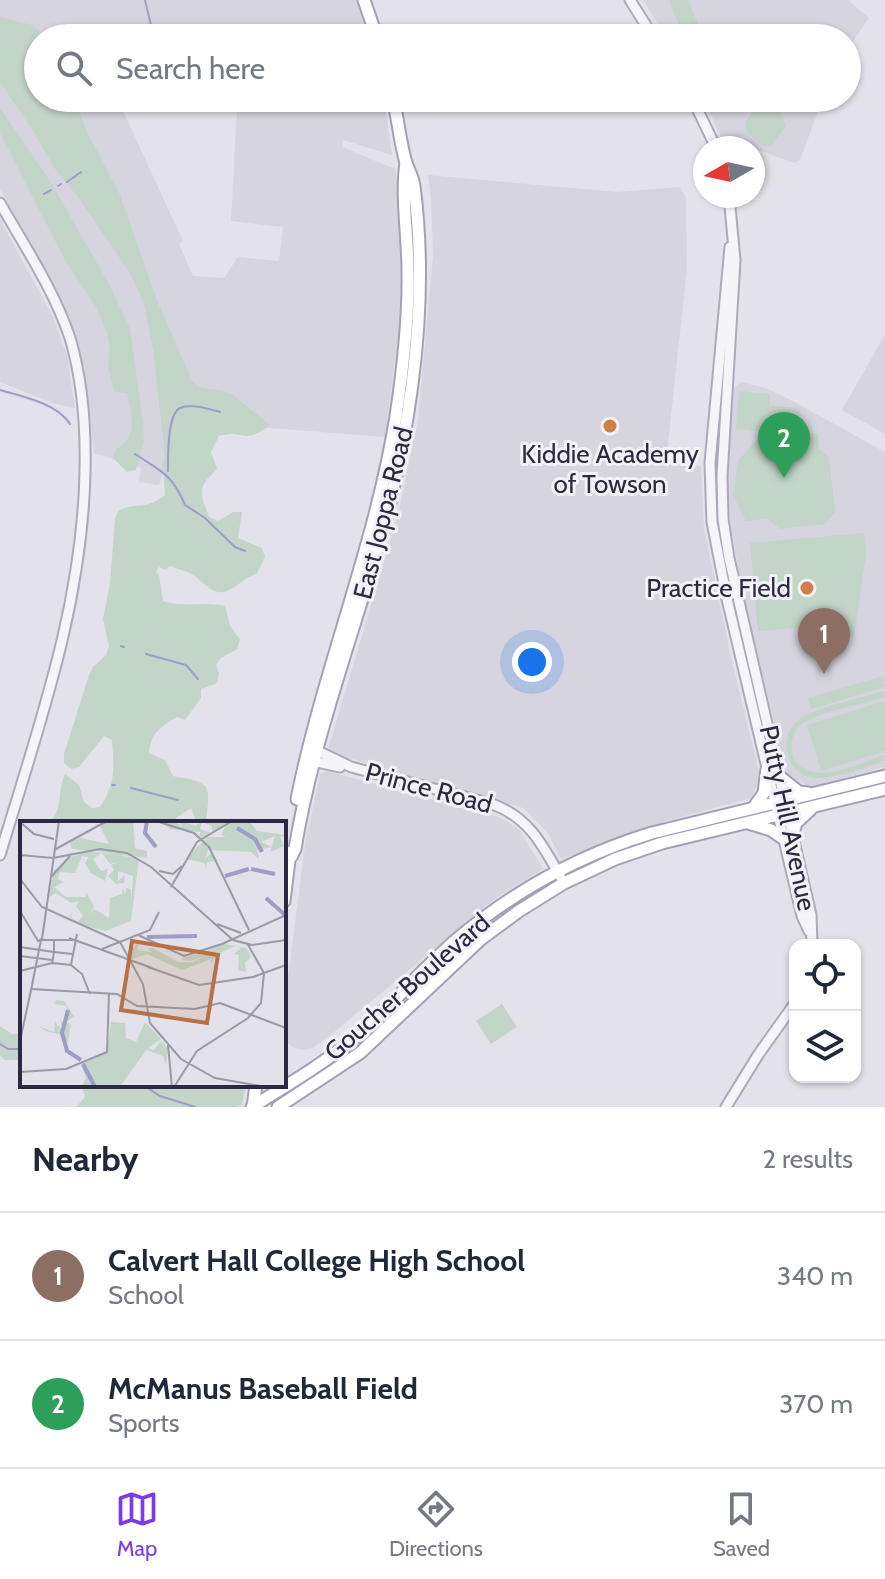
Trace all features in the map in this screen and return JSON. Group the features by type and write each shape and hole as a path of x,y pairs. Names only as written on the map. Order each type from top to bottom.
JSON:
{"main road":[{"path":"364,0 372,24"},
{"name":"East Joppa Road","path":"286,888 313,758 387,511 401,422 404,357 414,282 414,181 406,161 396,112"},
{"path":"754,807 764,793 767,769"},
{"name":"Goucher Boulevard","path":"278,1107 360,1053 481,939 592,854 638,837 885,776"},
{"path":"780,777 799,792 813,794"},
{"name":"Goucher Boulevard","path":"286,1086 348,1043 475,925 512,898 647,848 885,789"},
{"path":"744,822 788,836 802,816 814,807"},
{"path":"253,1107 256,1087"},
{"path":"270,1087 283,1088"},
{"name":"Goucher Boulevard","path":"253,1107 283,1088"}],"street":[{"path":"630,0 645,24"},
{"path":"699,112 710,136"},
{"path":"0,203 53,298 69,335 82,388 86,451 82,542 70,610 57,665 0,855"},
{"name":"Putty Hill Avenue","path":"730,208 735,260 722,451 723,519 729,558 780,777 780,801"},
{"name":"Putty Hill Avenue","path":"732,239 711,452 711,503 719,563 767,769 780,801 811,915 811,939"},
{"name":"Prince Road","path":"313,758 492,804 511,812 536,834 561,878"},
{"path":"726,1107 789,1011"}],"shaded area":[{"path":"0,0 356,0 364,24 24,24 24,112 123,112 183,241 179,244 193,276 224,278 238,257 279,261 283,227 231,221 237,112 386,112 392,155 343,140 342,147 395,169 397,180 402,229 402,307 385,437 179,421 159,485 139,482 141,468 94,453 87,388 75,333 58,294 0,189"},
{"path":"643,0 848,0 869,18 861,30 861,24 658,24"},
{"path":"709,112 818,112 800,160 794,163 765,152 765,136 720,136"},
{"path":"428,175 617,192 680,187 686,198 687,268 666,462 701,466 704,528 760,775 752,798 666,821 561,859 547,832 523,808 335,754 328,749 398,515 418,420 433,256"},
{"path":"0,219 53,317 67,356 75,408 55,404 0,382"},
{"path":"885,335 885,434 842,410"},
{"path":"741,382 766,388 789,399 885,452 885,767 809,787 786,773 740,580 729,513 728,452 734,388"},
{"path":"327,771 499,817 518,828 543,869 496,898 333,1033 313,1048 304,1050 286,1042 286,993 305,845 320,774"}],"green space":[{"path":"669,0 688,0 698,24 678,24"},
{"path":"0,17 28,24 24,24 24,112 80,112 120,195 158,303 192,380 198,387 233,395 270,425 252,435 219,436 211,452 217,469 202,491 209,517 218,521 233,512 242,512 238,538 262,548 265,557 257,573 229,590 219,592 210,589 192,574 170,566 165,570 159,567 156,572 163,601 225,606 230,626 240,639 237,649 221,658 216,665 219,674 217,683 201,689 201,698 185,720 177,717 166,724 157,731 150,746 149,753 165,760 173,776 196,781 206,788 206,821 196,821 191,808 176,821 51,821 59,804 65,774 79,785 84,802 92,808 100,807 109,791 113,767 112,740 104,736 79,767 71,769 64,763 64,754 89,675 106,655 109,646 103,619 110,583 115,518 119,510 153,503 165,495 165,454 153,349 144,304 130,273 55,169 0,82"},
{"path":"0,108 50,181 110,286 130,329 144,442 136,470 127,472 113,458 116,449 128,439 132,425 127,393 115,392 108,367 110,350 107,332 96,307 65,260 0,133"},
{"path":"752,112 779,112 786,126 771,146 765,147 765,136 752,136 745,123"},
{"path":"739,391 770,394 770,406 800,408 799,424 768,421 767,432 736,429"},
{"path":"782,425 818,435 819,449 829,457 835,512 825,524 780,529 767,519 746,521 733,495 738,461 757,439"},
{"name":"Practice Field","path":"864,533 866,553 854,636 844,638 839,624 758,631 750,543"},
{"path":"883,676 885,687 811,709 808,698"},
{"path":"885,691 885,697 809,720 796,730 791,744 798,764 819,773 833,772 885,755 885,761 830,777 804,775 794,768 786,746 789,732 797,721 826,707"},
{"path":"885,701 885,751 821,771 807,725"},
{"path":"502,1004 517,1027 491,1044 476,1021"},
{"path":"0,1026 12,1034 20,1034 20,1060 5,1060 0,1056"},
{"path":"82,1087 246,1087 242,1105 237,1107 76,1107 85,1097"}],"waterway":[{"path":"145,0 151,24"},
{"path":"67,182 81,172"},
{"path":"44,194 51,190"},
{"path":"0,390 48,406 70,424"},
{"path":"168,471 169,437 176,412 189,406 220,412"},
{"path":"135,454 171,480 185,505 205,518 235,547 245,551"},
{"path":"146,654 186,665 198,679"},
{"path":"131,788 178,800"},
{"path":"0,1044 8,1049 20,1049"},
{"path":"146,1087 160,1096 195,1107"}],"place":[{"name":"Kiddie Academy of Towson","path":"610,426"},
{"name":"McManus Baseball Field","path":"784,478"},
{"name":"Practice Field","path":"807,588"},
{"name":"Calvert Hall College High School","path":"824,674"}]}
